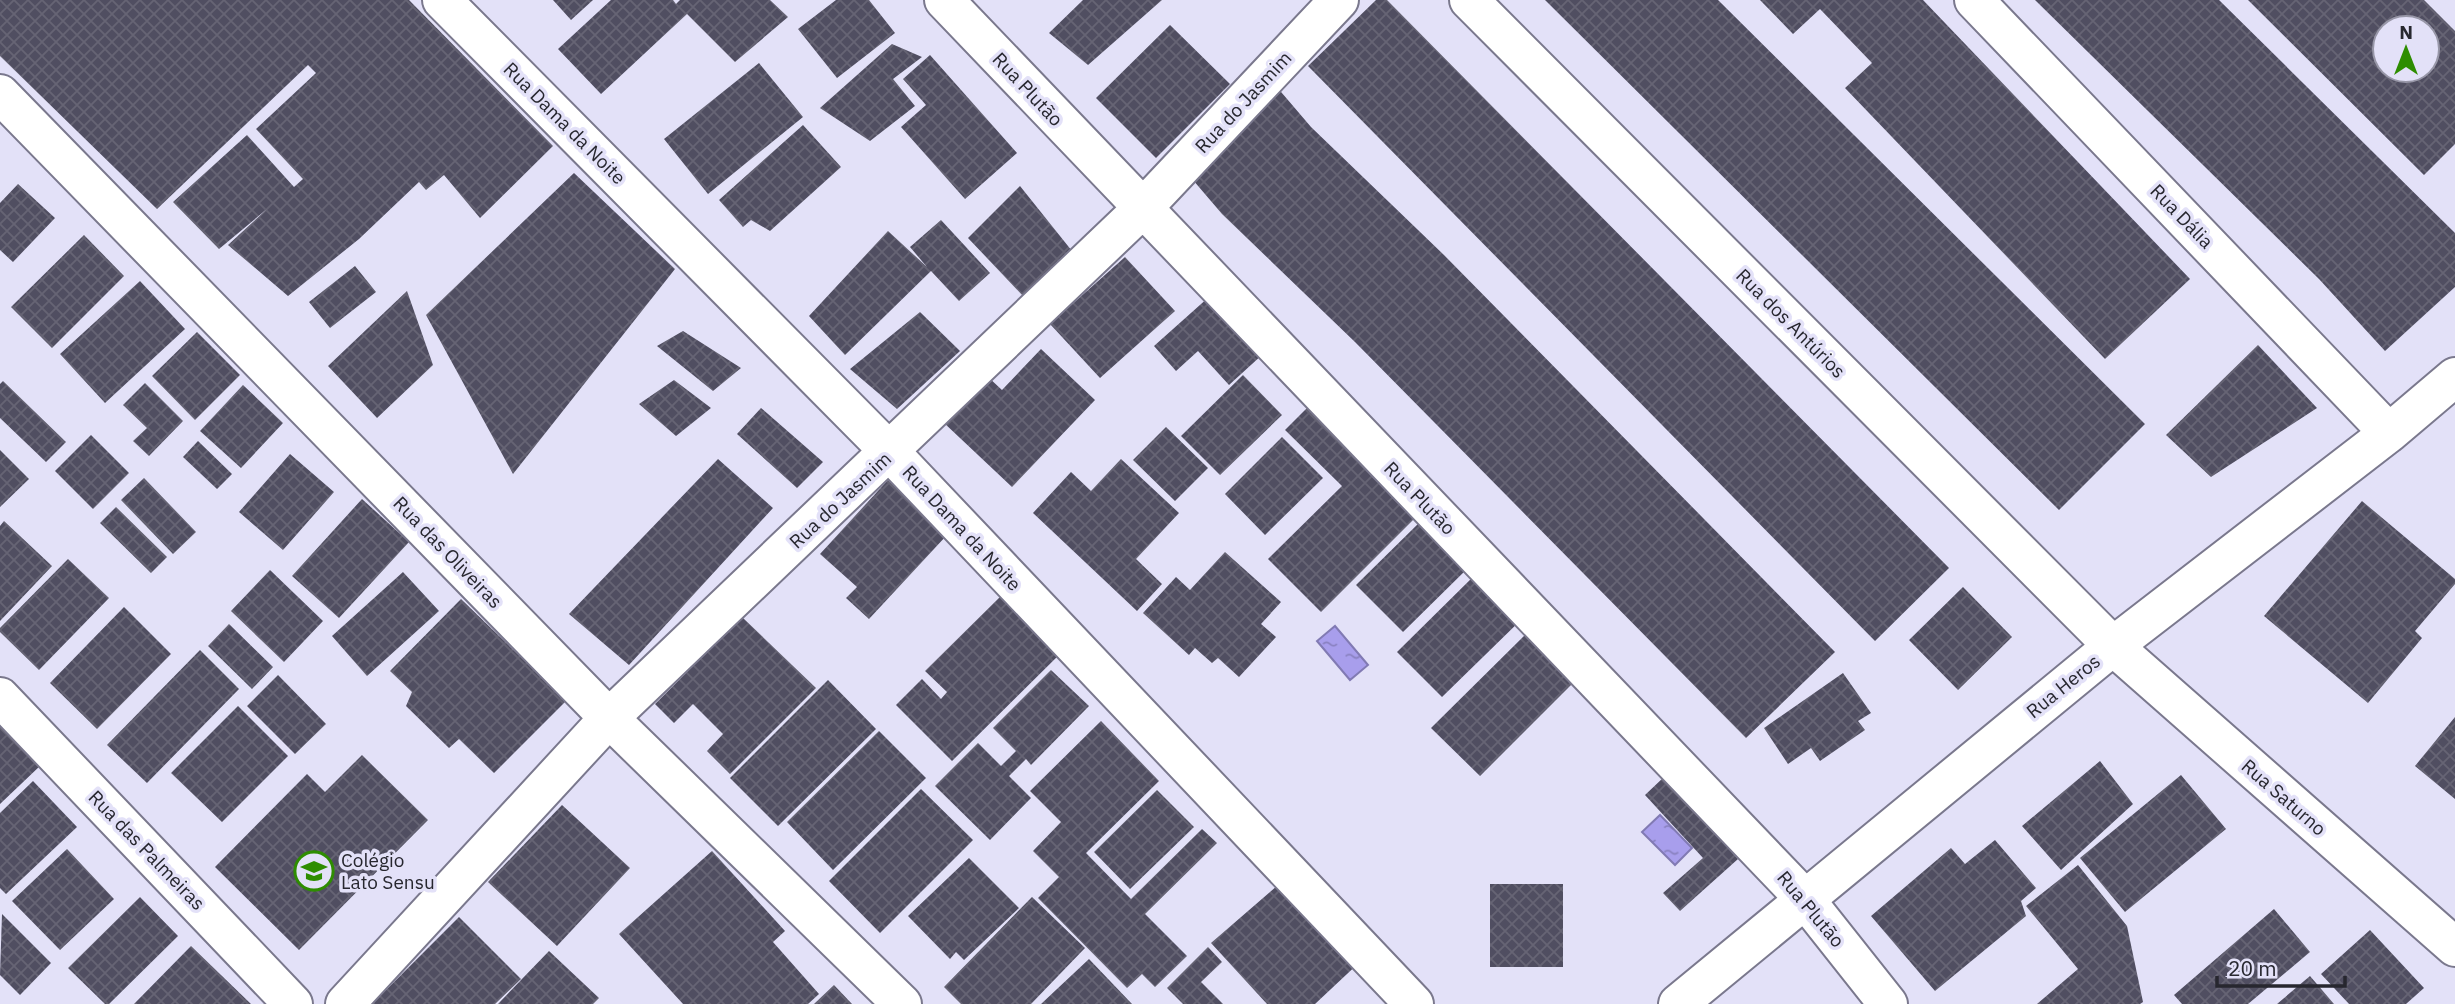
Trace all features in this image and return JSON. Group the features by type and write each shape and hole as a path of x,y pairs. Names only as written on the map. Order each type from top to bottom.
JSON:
{"street":[{"name":"Rua Dama da Noite","path":"442,0 890,452 1414,1004"},
{"name":"Rua Plutão","path":"944,0 1804,898 1888,1004"},
{"name":"Rua do Jasmim","path":"345,1004 609,718 1142,209 1339,0"},
{"name":"Rua dos Antúrios","path":"1469,0 2113,646"},
{"name":"Rua Dália","path":"1974,0 2389,433"},
{"name":"Rua das Oliveiras","path":"0,94 609,718 902,1004"},
{"name":"Rua Heros","path":"1678,1004 2113,646 2389,433 2455,377"},
{"name":"Rua Saturno","path":"2113,646 2455,947"},
{"name":"Rua das Palmeiras","path":"0,696 293,1004"}],"water":[{"path":"1335,626 1368,665 1350,680 1317,641"},
{"path":"1660,815 1692,848 1675,865 1642,832"}],"building":[{"path":"0,0 409,0 553,146 480,218 444,175 426,190 419,182 359,239 288,296 228,245 267,209 219,249 173,202 247,135 294,187 303,179 256,129 316,73 308,65 157,209 0,56"},
{"path":"553,0 593,0 571,20"},
{"path":"611,0 673,0 676,4 680,0 770,0 788,17 735,62 687,14 601,94 558,49"},
{"path":"836,0 869,0 895,33 837,78 798,29"},
{"path":"1083,0 1162,0 1088,65 1049,33"},
{"path":"1376,0 1387,0 1949,568 1875,641 1308,66"},
{"path":"1545,0 1718,0 2145,424 2059,510"},
{"path":"1760,0 1923,0 2190,279 2105,359 1845,88 1872,63 1820,9 1793,34"},
{"path":"2035,0 2219,0 2455,233 2455,287 2385,351 2319,279"},
{"path":"2248,0 2424,0 2438,14 2371,14 2371,84 2441,84 2441,17 2455,31 2455,144 2424,175"},
{"path":"1170,25 1230,84 1156,158 1096,98"},
{"path":"892,44 922,57 893,79 915,106 870,141 820,108"},
{"path":"930,55 1017,153 965,199 901,127 926,105 903,79"},
{"path":"759,63 803,117 708,194 664,139"},
{"path":"1276,86 1311,127 1444,255 1835,652 1746,738 1355,342 1222,214 1187,173"},
{"path":"803,125 841,167 770,231 751,220 743,227 719,200"},
{"path":"574,173 675,269 513,474 426,315"},
{"path":"18,184 55,218 13,262 0,250 0,203"},
{"path":"1020,186 1072,251 1023,296 968,238"},
{"path":"941,220 990,273 959,301 931,271 845,355 809,316 888,231 927,267 910,247"},
{"path":"84,235 124,276 52,348 11,307"},
{"path":"1125,257 1175,311 1100,378 1050,324"},
{"path":"355,266 376,292 330,328 309,302"},
{"path":"140,281 185,329 105,403 60,354"},
{"path":"407,291 433,365 377,418 328,366"},
{"path":"1210,296 1263,354 1229,385 1198,351 1176,371 1154,346"},
{"path":"920,312 960,351 897,409 850,369"},
{"path":"683,331 741,368 713,391 657,346"},
{"path":"197,332 240,375 195,420 152,376"},
{"path":"2258,345 2317,408 2211,477 2166,435"},
{"path":"1041,349 1095,400 1012,487 943,422 987,376 1002,390"},
{"path":"1243,375 1282,415 1220,475 1181,436"},
{"path":"674,380 711,408 676,436 639,404"},
{"path":"3,381 66,442 46,462 0,418 0,384"},
{"path":"145,383 183,421 149,456 133,441 147,428 123,405"},
{"path":"243,385 283,423 241,468 200,431"},
{"path":"1316,399 1423,510 1321,612 1268,559 1342,486 1285,430"},
{"path":"761,408 823,462 797,488 737,434"},
{"path":"1166,427 1208,468 1175,501 1133,460"},
{"path":"91,435 129,473 93,509 55,471"},
{"path":"1282,437 1323,478 1265,535 1225,494"},
{"path":"198,441 232,474 217,489 183,457"},
{"path":"0,450 29,479 0,507"},
{"path":"290,454 334,492 283,550 239,512"},
{"path":"718,459 773,508 629,665 569,614"},
{"path":"1121,459 1179,513 1136,559 1162,584 1137,611 1033,513 1071,472 1091,491"},
{"path":"144,478 196,532 173,554 121,500"},
{"path":"888,480 947,535 869,619 846,598 857,587 820,554"},
{"path":"362,499 409,542 339,618 292,576"},
{"path":"2362,501 2455,579 2455,584 2415,631 2422,638 2368,703 2264,616"},
{"path":"116,507 167,557 151,573 100,523"},
{"path":"1422,520 1469,567 1403,632 1356,585"},
{"path":"4,521 52,566 0,621 0,526"},
{"path":"1225,552 1281,602 1261,624 1276,637 1239,677 1218,658 1212,663 1195,648 1189,655 1143,613 1176,577 1190,590"},
{"path":"68,559 109,598 39,670 0,632 0,628"},
{"path":"270,570 323,621 284,662 231,611"},
{"path":"1479,571 1524,617 1442,697 1397,652"},
{"path":"403,572 439,611 367,676 332,636"},
{"path":"1963,587 2012,637 1958,690 1909,640"},
{"path":"1007,590 1065,649 952,761 896,705 922,679 941,699 947,692 925,671"},
{"path":"461,599 566,701 494,773 459,739 449,748 406,706 412,692 390,671"},
{"path":"124,607 171,654 97,729 50,683"},
{"path":"742,617 816,688 730,774 707,751 723,734 693,704 674,723 655,704"},
{"path":"229,624 273,667 252,689 208,646"},
{"path":"1528,632 1576,680 1480,776 1431,728"},
{"path":"200,650 239,689 147,783 107,745"},
{"path":"1051,670 1089,706 1031,765 1026,759 1009,776 1031,798 990,840 935,786 978,743 1001,766 1016,751 993,728"},
{"path":"1843,673 1871,713 1858,721 1865,730 1820,761 1811,748 1788,764 1764,728"},
{"path":"278,675 326,724 295,754 247,706"},
{"path":"828,680 876,729 778,826 730,778"},
{"path":"238,706 288,756 222,822 171,773"},
{"path":"2455,717 2455,799 2415,766"},
{"path":"1101,721 1159,781 1086,853 1131,899 1202,829 1217,843 1145,914 1187,956 1155,987 1142,974 1127,988 1038,898 1059,877 1033,851 1061,822 1030,791"},
{"path":"0,722 41,765 0,804"},
{"path":"879,731 926,778 833,870 787,822"},
{"path":"362,755 428,820 299,950 215,867 307,774 325,792"},
{"path":"2100,761 2133,804 2061,870 2022,826"},
{"path":"2181,775 2226,829 2125,912 2080,858"},
{"path":"1664,777 1738,859 1680,911 1663,893 1703,858 1645,795"},
{"path":"33,781 77,827 6,894 0,888 0,813"},
{"path":"921,789 973,840 880,933 829,881"},
{"path":"1157,790 1194,827 1130,889 1094,852"},
{"path":"562,805 630,868 557,946 488,882"},
{"path":"1995,840 2036,888 2021,901 2026,916 1935,991 1871,916 1951,848 1965,864"},
{"path":"67,849 114,899 60,950 12,901"},
{"path":"712,851 785,931 773,942 819,994 808,1004 683,1004 619,934"},
{"path":"969,858 1019,908 964,960 956,952 950,959 908,916"},
{"path":"2078,865 2127,926 2143,1002 2140,1004 2037,1004 2078,969 2026,906"},
{"path":"1285,879 1363,959 1315,1004 1267,1004 1211,943"},
{"path":"1490,884 1563,884 1563,967 1490,967"},
{"path":"140,897 178,936 109,1004 105,1004 68,968"},
{"path":"1032,897 1085,948 1031,1004 961,1004 944,987"},
{"path":"2274,909 2310,952 2248,1004 2182,1004 2174,995"},
{"path":"2,914 51,963 20,995 0,975"},
{"path":"459,917 521,979 495,1004 372,1004"},
{"path":"2370,930 2424,988 2406,1004 2349,1004 2321,974"},
{"path":"191,946 251,1004 134,1004"},
{"path":"1208,947 1222,962 1201,982 1223,1004 1183,1004 1167,988"},
{"path":"549,951 599,998 593,1004 498,1004"},
{"path":"1089,959 1132,1004 1041,1004"},
{"path":"2310,976 2334,1004 2277,1004"},
{"path":"834,985 852,1004 814,1004"}],"place":[{"name":"Colégio Lato Sensu","path":"314,871"}]}
